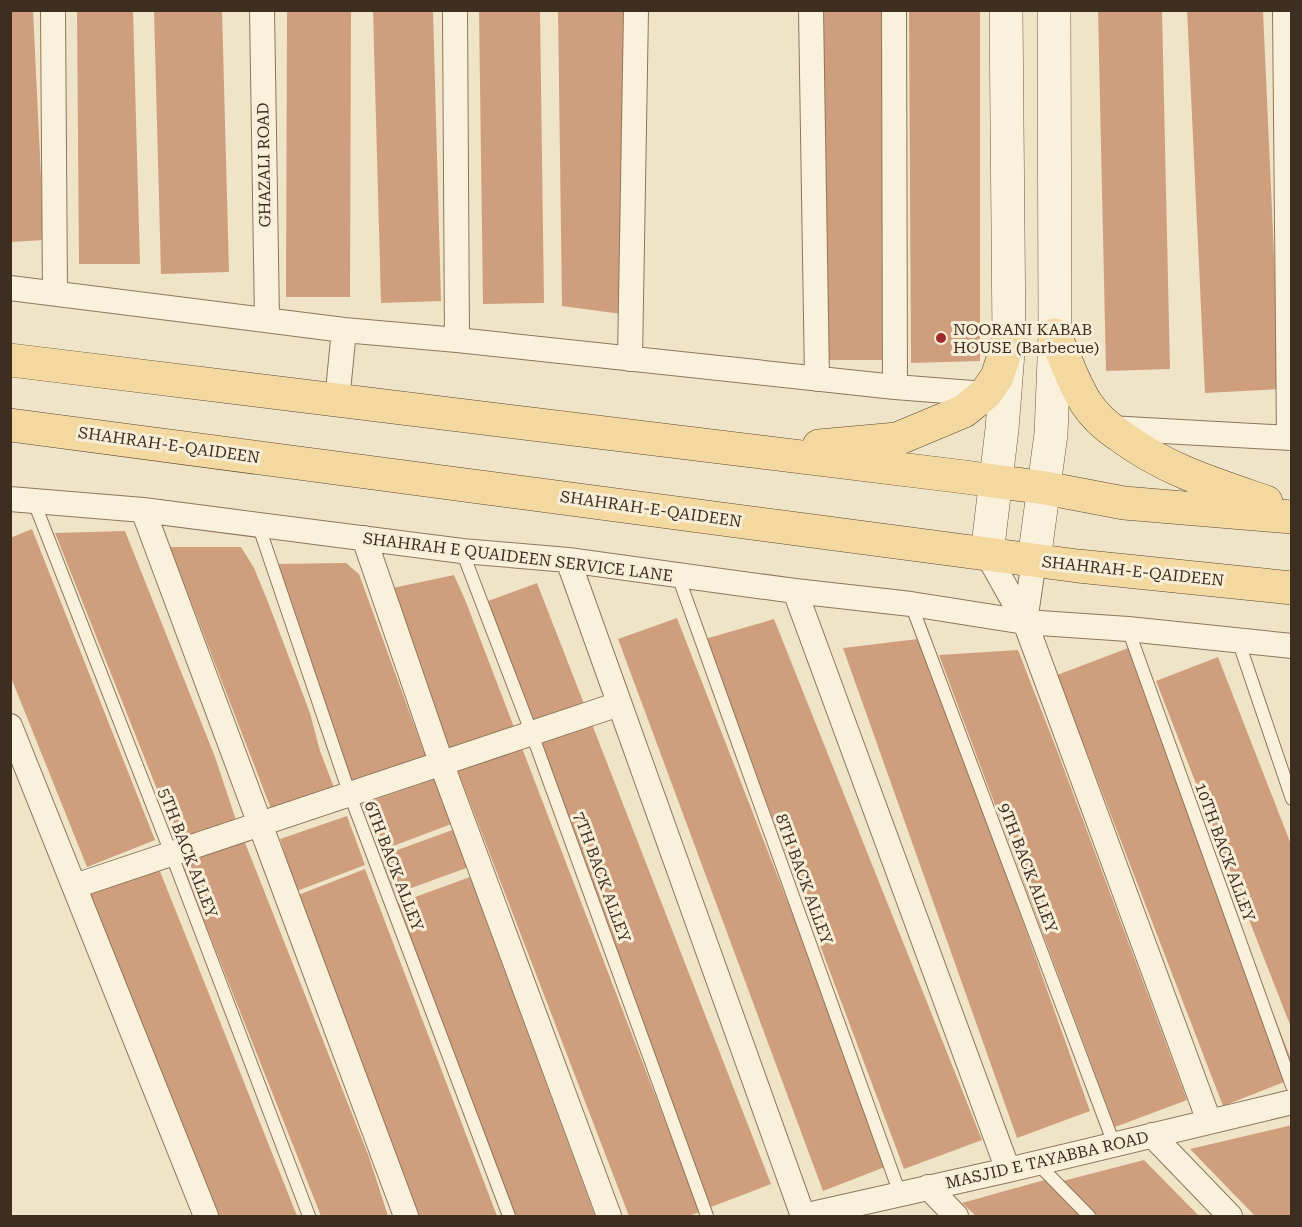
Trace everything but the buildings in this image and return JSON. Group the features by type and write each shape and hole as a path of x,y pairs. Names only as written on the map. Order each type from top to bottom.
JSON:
{"main road":[{"path":"987,554 1010,340 1006,10"},
{"path":"1034,560 1051,434 1055,335 1054,10"},
{"path":"1055,335 1087,405 1109,428 1138,450 1169,468 1292,510"},
{"path":"653,440 799,448 897,439 964,411 985,394 997,377 1010,340"},
{"path":"10,360 996,481 1124,503 1292,517"},
{"name":"SHAHRAH-E-QAIDEEN","path":"10,425 1120,571 1292,588"}],"street":[{"path":"54,10 55,293"},
{"name":"GHAZALI ROAD","path":"262,10 267,320"},
{"path":"455,10 457,340"},
{"path":"630,359 636,10"},
{"path":"811,10 817,379"},
{"path":"894,10 895,387"},
{"path":"1109,428 1290,438 1285,10"},
{"path":"10,288 344,330 895,387 985,394"},
{"path":"337,401 344,330"},
{"name":"SHAHRAH E QUAIDEEN SERVICE LANE","path":"22,500 144,510 462,551 568,560 678,576 911,604 1025,622 1128,629 1292,646"},
{"path":"144,510 406,1216"},
{"path":"364,538 442,765 609,1216"},
{"path":"987,554 1025,622 1209,1121"},
{"path":"568,560 803,1216"},
{"path":"1025,622 1034,560"},
{"path":"795,591 1008,1170"},
{"path":"75,886 619,704"},
{"path":"10,726 206,1216"},
{"name":"MASJID E TAYABBA ROAD","path":"803,1216 1292,1102"},
{"path":"1152,1135 1230,1216"},
{"path":"928,1187 956,1216"}],"lane":[{"name":"5TH BACK ALLEY","path":"22,500 171,853 309,1216"},
{"name":"6TH BACK ALLEY","path":"258,524 350,795 508,1216"},
{"name":"7TH BACK ALLEY","path":"462,551 532,734 707,1216"},
{"name":"8TH BACK ALLEY","path":"678,576 900,1194"},
{"name":"9TH BACK ALLEY","path":"911,604 1114,1144"},
{"name":"10TH BACK ALLEY","path":"1128,629 1292,1086"},
{"path":"1238,640 1292,799"},
{"path":"1037,1163 1089,1216"}],"place":[{"name":"NOORANI KABAB HOUSE (Barbecue)","path":"941,338"}]}
